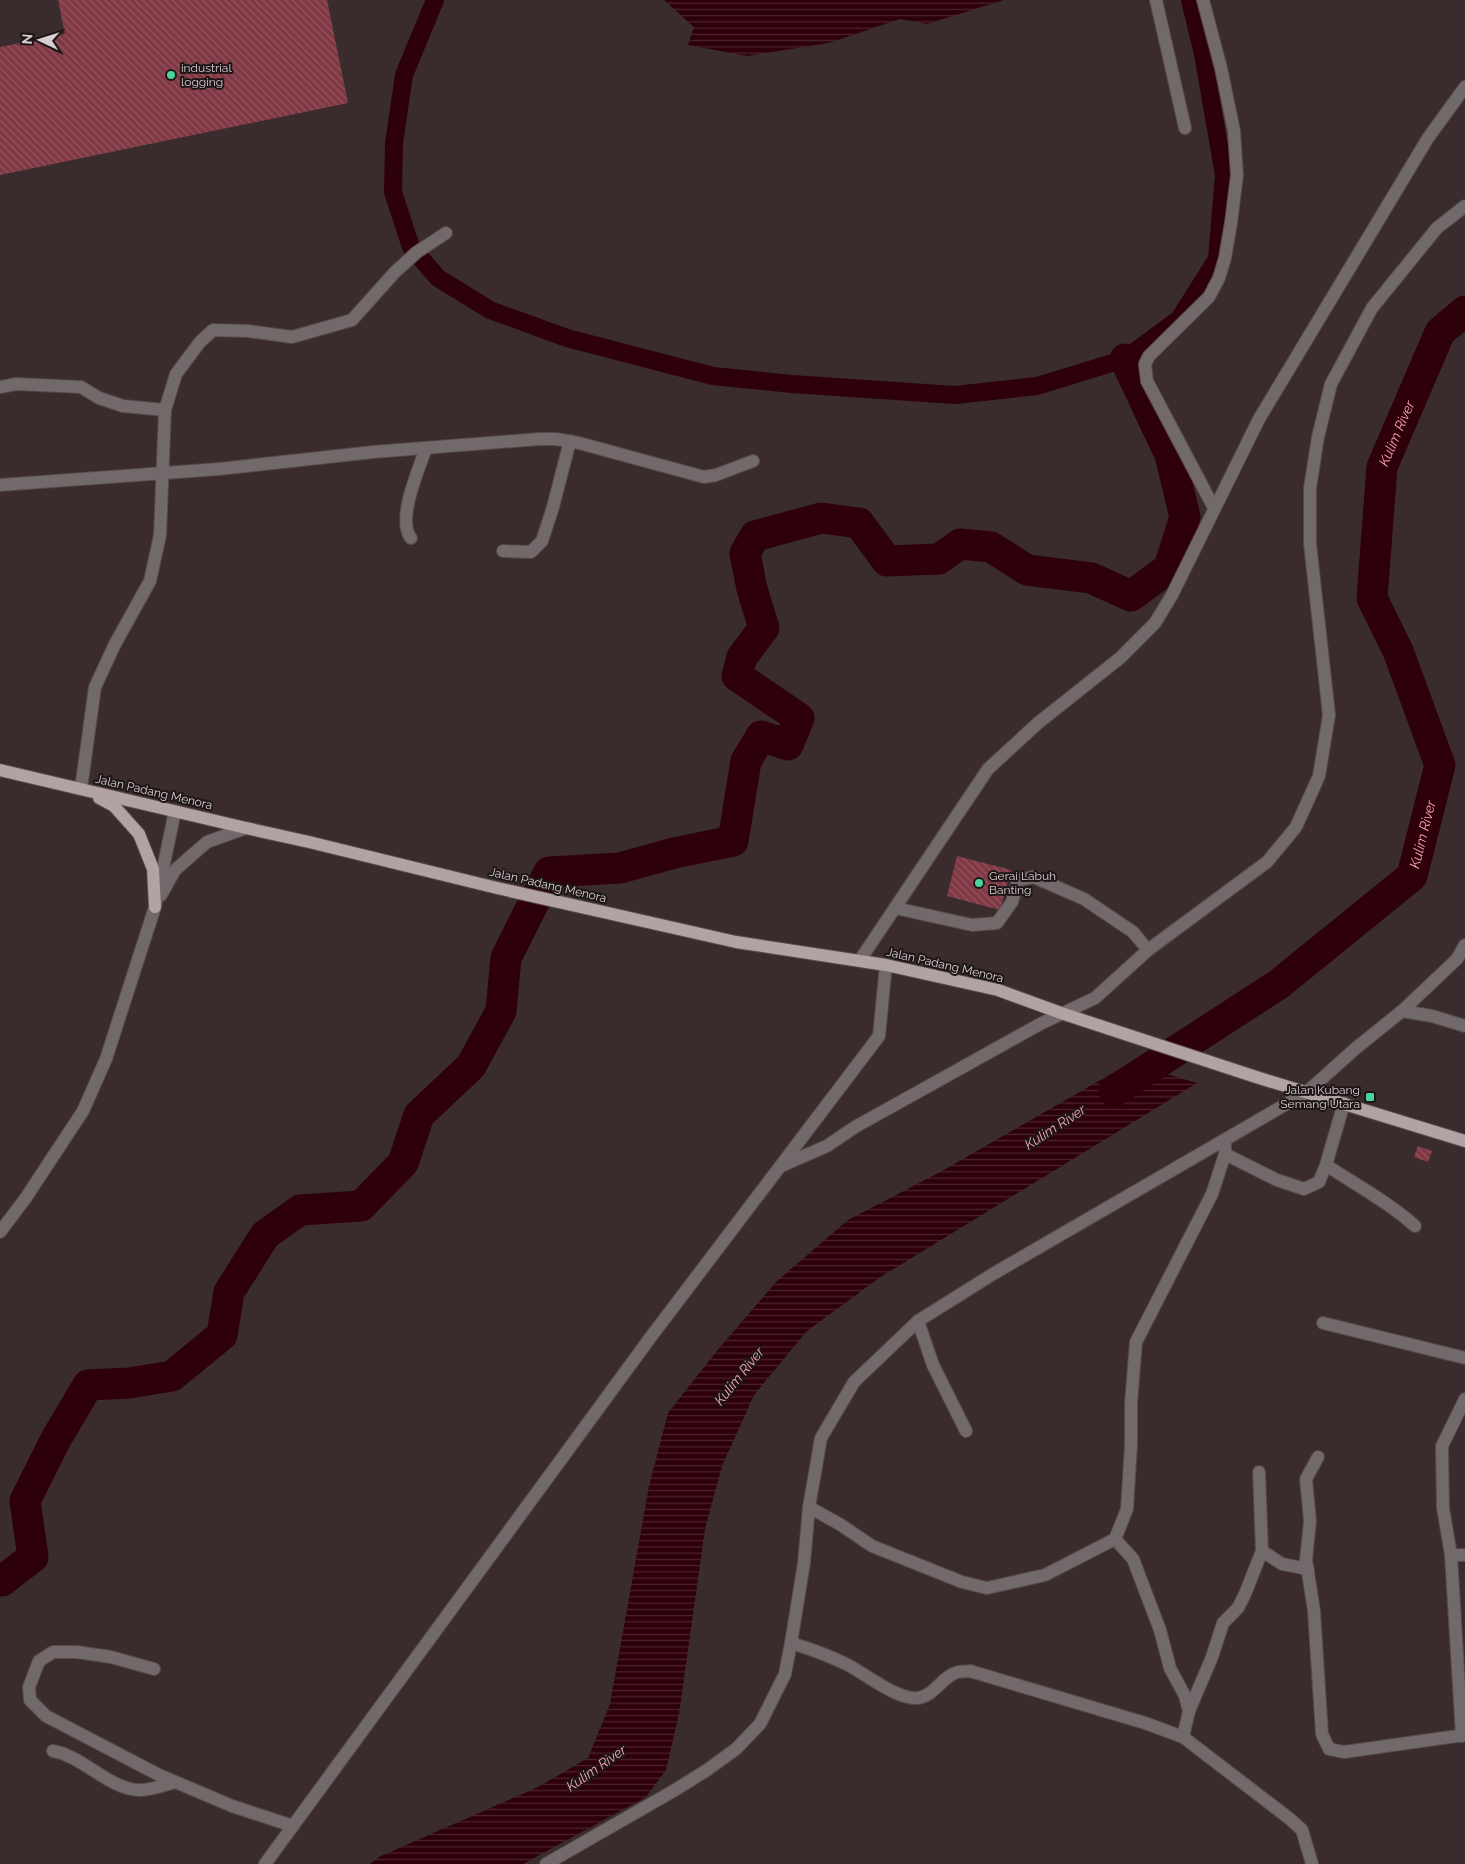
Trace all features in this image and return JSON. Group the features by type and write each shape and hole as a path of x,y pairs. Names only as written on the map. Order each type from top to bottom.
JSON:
{"main road":[{"name":"Jalan Padang Menora","path":"0,770 497,888 736,942 886,964 998,990 1061,1013 1465,1141"},
{"path":"81,789 114,806 139,834 153,869 154,907"}],"street":[{"path":"1156,0 1184,128"},
{"path":"1203,0 1221,68 1234,131 1237,174 1231,223 1225,258 1219,278 1208,297 1149,356 1145,364 1147,380 1214,508"},
{"path":"860,960 988,769 1038,723 1120,658 1155,622 1172,595 1259,419 1428,138 1465,87"},
{"path":"781,1166 827,1146 855,1127 1061,1013 1095,998 1148,950 1267,862 1296,827 1319,776 1330,715 1310,544 1310,488 1318,437 1331,384 1372,308 1437,228 1465,206"},
{"path":"81,789 95,687 115,644 150,581 160,535 165,410 176,374 200,342 213,330 248,331 292,337 352,320 395,272 417,252 446,233"},
{"path":"0,387 16,384 80,387 98,398 123,406 165,410"},
{"path":"0,485 236,468 314,458 539,439 570,441 704,477 716,475 753,461"},
{"path":"503,551 531,552 542,542 570,441"},
{"path":"411,538 408,534 405,518 426,448"},
{"path":"0,1232 25,1198 83,1110 106,1058 154,907 175,811"},
{"path":"154,907 175,870 207,842 246,828"},
{"path":"895,908 972,925 997,923 1012,902 1018,880 1034,877 1084,899 1133,932 1148,950"},
{"path":"546,1864 675,1790 736,1749 760,1724 785,1674 804,1563 808,1507 821,1438 854,1382 918,1321 994,1274 1225,1148 1307,1092 1356,1048 1402,1012 1457,959 1465,945"},
{"path":"265,1864 650,1338 879,1036 886,964"},
{"path":"1402,1012 1432,1016 1465,1026"},
{"path":"1225,1148 1277,1180 1304,1189 1319,1182 1344,1104"},
{"path":"808,1507 841,1525 872,1546 962,1582 987,1588 1045,1574 1116,1539 1127,1509 1131,1445 1131,1403 1136,1342 1212,1194 1225,1148"},
{"path":"1326,1165 1396,1209 1415,1226"},
{"path":"918,1321 933,1365 966,1431"},
{"path":"1323,1323 1465,1358"},
{"path":"1318,1457 1306,1479 1310,1521 1306,1560 1314,1611 1322,1734 1329,1749 1344,1752 1463,1736 1450,1555 1443,1508 1442,1446 1465,1399"},
{"path":"1183,1737 1189,1711 1212,1657 1223,1623 1238,1608 1262,1552 1260,1472"},
{"path":"1116,1539 1133,1559 1160,1630 1170,1668 1185,1696 1189,1711"},
{"path":"1262,1552 1282,1564 1308,1569"},
{"path":"1450,1555 1465,1555"},
{"path":"791,1643 812,1649 847,1665 899,1694 915,1698 926,1697 957,1672 970,1671 1145,1723 1183,1737 1302,1830 1312,1864"},
{"path":"154,1669 111,1657 77,1652 53,1652 39,1661 29,1687 30,1700 46,1716 159,1775 232,1806 293,1826"},
{"path":"53,1751 60,1752 85,1764 118,1784 140,1790 175,1782"}],"water":[{"path":"664,0 1004,0 927,24 900,19 829,43 747,56 688,45 694,27"},
{"path":"1130,1063 1197,1083 879,1278 807,1331 754,1395 722,1466 705,1529 679,1714 666,1770 646,1797 523,1864 370,1864 379,1857 538,1787 588,1758 610,1704 649,1486 668,1413 720,1347 777,1281 848,1220 942,1171"}],"building":[{"name":"industrial logging","path":"58,0 327,0 348,103 0,175 0,47 65,34"},
{"name":"Gerai Labuh Banting","path":"957,856 1011,870 1000,910 947,896"},
{"path":"1418,1146 1432,1151 1428,1162 1414,1157"}],"waterway":[{"path":"435,0 404,75 394,143 393,192 411,247 438,278 490,310 567,338 713,376 792,384 955,395 1037,386 1125,359 1179,319 1217,259 1224,175 1203,54 1190,0"},
{"name":"Kulim River","path":"1114,1091 1279,984 1412,876 1440,765 1398,651 1372,598 1382,467 1440,332 1465,311"},
{"path":"0,1581 33,1557 25,1501 56,1439 88,1385 129,1383 172,1376 222,1335 229,1292 265,1235 300,1210 361,1206 403,1163 419,1115 471,1066 501,1011 506,958 549,872 620,868 674,853 733,841 746,761 761,736 788,745 799,718 737,676 742,657 764,628 752,589 745,553 755,536 821,518 859,523 887,561 939,559 960,544 991,547 1027,570 1091,578 1131,596 1169,568 1185,517 1170,455 1125,359"}],"place":[{"name":"industrial logging","path":"171,75"},
{"name":"Gerai Labuh Banting","path":"979,883"},
{"name":"Jalan Kubang Semang Utara","path":"1370,1097"}]}
